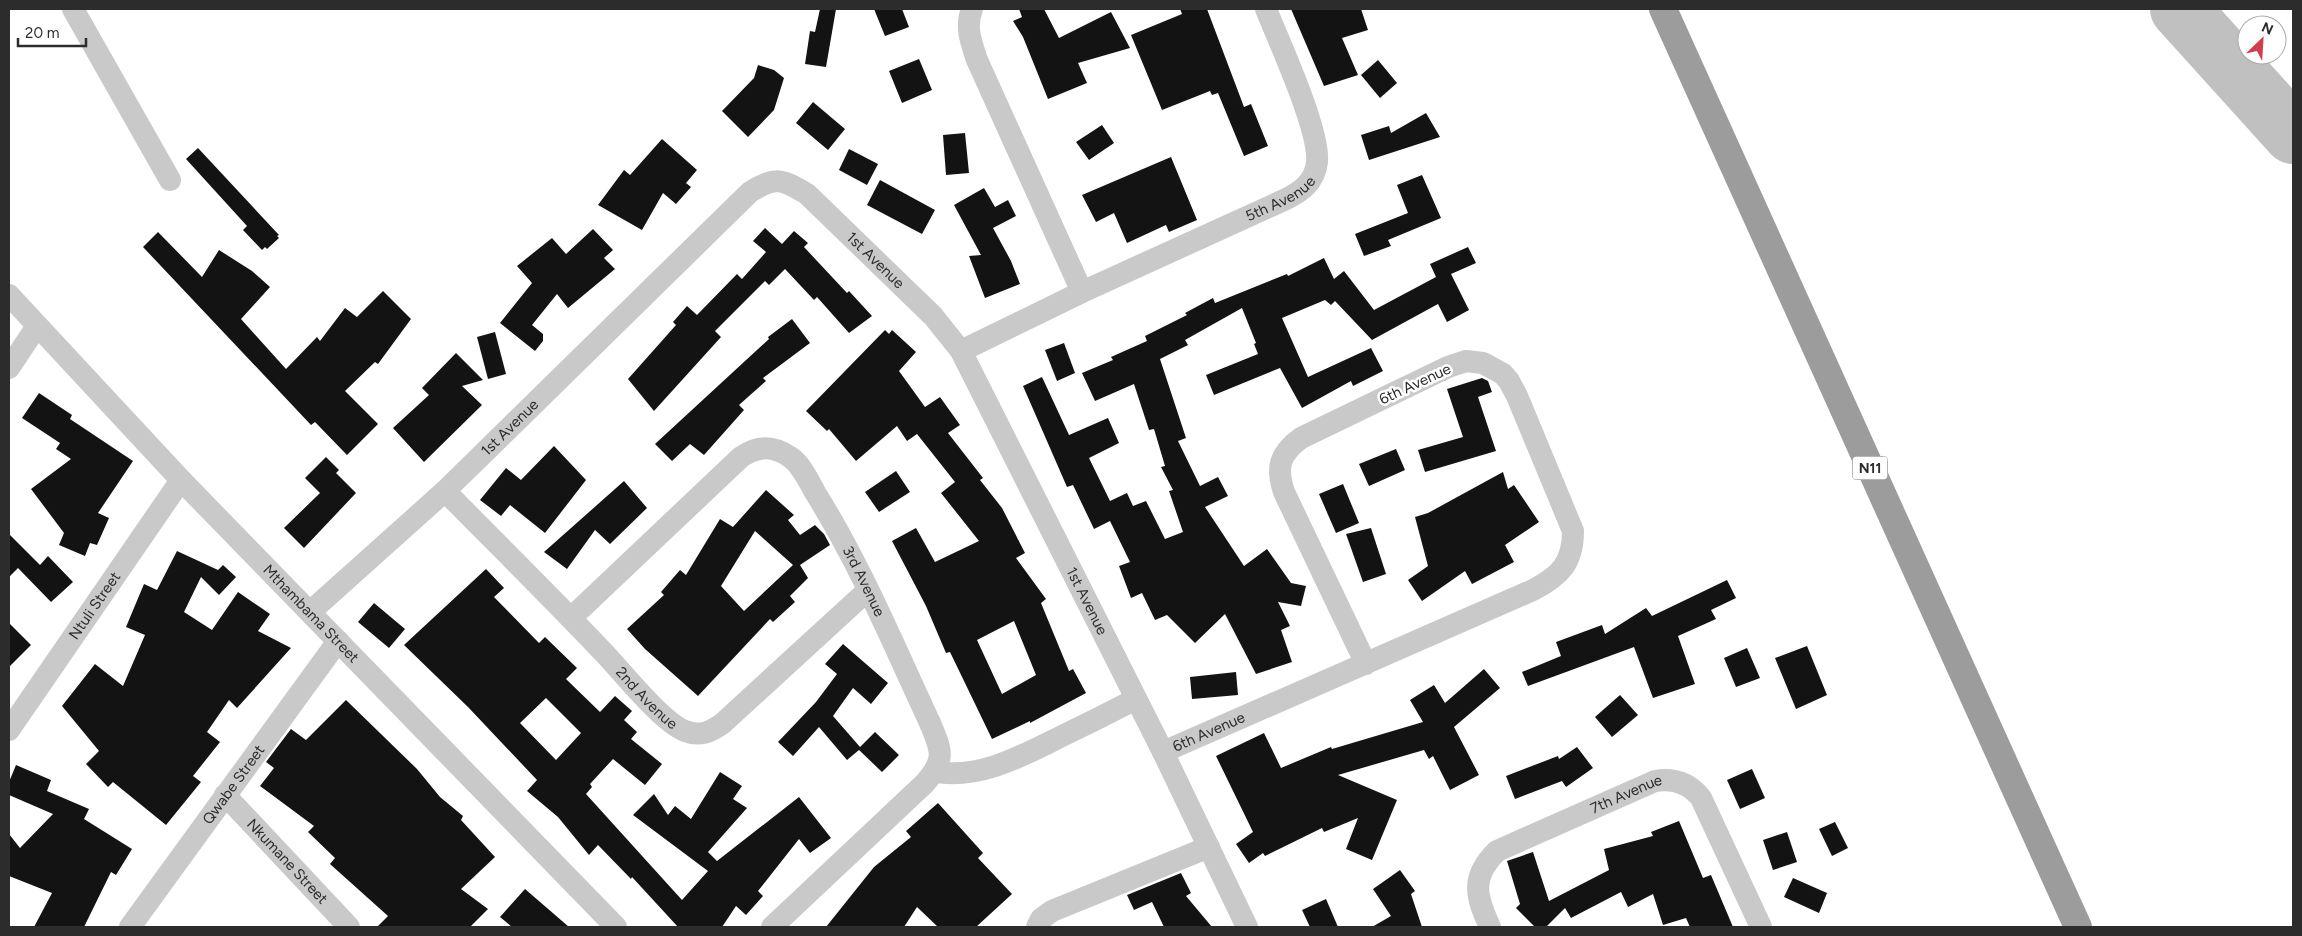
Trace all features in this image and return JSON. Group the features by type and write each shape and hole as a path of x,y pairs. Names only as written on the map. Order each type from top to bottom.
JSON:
{"highway":[{"name":"N11","path":"1663,9 2078,927"}],"street":[{"path":"73,9 170,180"},
{"path":"972,9 968,20 969,36 976,60 1082,292"},
{"name":"5th Avenue","path":"961,351 1082,292 1300,193 1308,186 1317,162 1316,146 1306,113 1266,9"},
{"name":"1st Avenue","path":"310,612 445,490 750,192 766,182 783,181 806,194 933,316 961,351 1163,752 1248,927"},
{"name":"Mthambama Street","path":"9,295 181,480 616,927"},
{"path":"9,368 37,326"},
{"name":"6th Avenue","path":"1163,752 1366,664 1552,580 1569,558 1573,546 1574,531 1517,396 1503,374 1483,363 1466,361 1448,367 1301,438 1285,454 1281,464 1279,476 1284,492 1366,664"},
{"name":"3rd Avenue","path":"571,618 741,457 752,450 763,447 790,457 798,464 830,516 938,742 940,758 935,772"},
{"name":"Ntuli Street","path":"9,730 181,480"},
{"name":"2nd Avenue","path":"445,490 571,618 669,722 684,731 700,734 711,732 723,724 867,591"},
{"name":"Qwabe Street","path":"130,927 338,641"},
{"path":"772,927 935,772 948,774 970,772 1014,760 1136,699"},
{"name":"7th Avenue","path":"1490,927 1478,898 1478,884 1484,866 1497,851 1655,781 1668,779 1695,790 1701,798 1761,927"},
{"name":"Nkumane Street","path":"225,795 349,927"},
{"path":"1036,927 1041,919 1052,911 1209,847"}],"building":[{"path":"820,9 836,9 826,67 805,64 810,31 815,32"},
{"path":"874,9 902,9 909,27 885,36"},
{"path":"1019,9 1044,9 1059,38 1111,12 1130,48 1078,63 1087,83 1048,99 1023,37 1013,21 1022,17"},
{"path":"1180,9 1207,9 1244,107 1251,104 1268,146 1244,156 1218,93 1212,95 1210,91 1162,110 1131,35 1182,14"},
{"path":"1291,9 1361,9 1368,30 1342,38 1358,75 1324,86"},
{"path":"919,59 932,90 902,103 889,71"},
{"path":"1378,60 1397,83 1380,98 1361,75"},
{"path":"758,65 774,70 784,78 774,110 748,137 722,111 754,78"},
{"path":"813,102 845,129 828,150 796,123"},
{"path":"1426,113 1440,137 1369,160 1361,135 1389,126 1391,133"},
{"path":"1102,125 1114,143 1089,160 1076,142"},
{"path":"965,133 969,173 946,175 943,135"},
{"path":"662,139 697,170 686,183 691,187 676,204 663,193 642,230 598,205 624,170 630,175"},
{"path":"198,148 279,235 277,236 279,238 267,249 265,247 262,250 243,230 247,226 186,159"},
{"path":"849,149 878,164 867,185 839,170"},
{"path":"1171,157 1197,220 1169,232 1166,225 1127,243 1114,213 1096,222 1082,195"},
{"path":"1422,175 1441,218 1388,240 1391,246 1364,256 1355,234 1408,213 1397,185"},
{"path":"880,180 935,210 922,234 867,205"},
{"path":"984,188 995,207 1008,200 1016,216 993,228 1011,261 1020,284 985,298 969,256 981,255 954,205"},
{"path":"765,228 782,244 794,231 808,243 804,247 847,293 849,291 872,316 849,333 817,297 814,300 785,269 769,285 765,281 715,331 721,337 654,411 628,379 676,325 673,322 687,306 697,315 737,274 742,279 766,252 753,241"},
{"path":"593,229 613,250 604,258 615,269 568,308 557,294 532,325 543,334 543,341 535,351 500,323 532,283 517,266 552,238 566,254"},
{"path":"158,232 202,277 219,250 252,271 270,287 241,319 286,369 317,337 320,341 345,308 357,317 383,291 411,319 378,364 375,362 345,391 378,424 347,455 315,422 311,425 143,247"},
{"path":"1468,247 1476,263 1451,274 1469,310 1447,322 1438,304 1372,340 1335,301 1331,305 1325,300 1282,318 1308,377 1371,348 1383,371 1353,386 1351,381 1302,408 1280,368 1214,395 1206,375 1258,354 1254,344 1256,343 1242,308 1185,340 1188,345 1160,359 1186,438 1178,441 1200,486 1218,477 1228,496 1205,507 1244,566 1267,549 1291,583 1306,586 1301,606 1278,602 1290,626 1281,630 1292,662 1256,674 1225,614 1195,643 1167,615 1155,620 1142,593 1131,598 1119,566 1130,562 1110,521 1094,529 1073,485 1067,487 1023,386 1042,377 1069,435 1108,418 1119,443 1089,458 1110,501 1127,493 1133,506 1146,501 1165,539 1183,532 1169,491 1173,490 1161,467 1165,466 1154,429 1149,430 1134,384 1095,401 1082,373 1113,360 1111,357 1147,341 1145,336 1187,315 1185,313 1213,298 1215,303 1287,274 1288,276 1324,258 1334,279 1344,271 1374,310 1436,277 1430,264"},
{"path":"792,319 810,343 763,378 766,381 739,405 744,410 704,455 690,444 672,461 655,444 769,339 768,337"},
{"path":"885,330 889,334 892,330 916,352 899,371 925,407 940,397 960,425 948,433 983,478 980,480 1002,508 1025,553 1016,558 1046,599 1041,603 1069,671 1073,669 1086,693 1030,723 1030,721 992,739 950,652 946,653 926,606 892,541 916,528 935,562 979,541 941,493 955,482 917,434 907,441 897,426 856,461 829,429 827,431 806,411","holes":["1014,621 1036,675 1002,694 977,640"]},
{"path":"495,332 506,374 488,379 477,337"},
{"path":"1064,343 1075,373 1057,381 1045,350"},
{"path":"456,353 483,380 462,386 482,405 424,462 393,428 429,395 422,388"},
{"path":"1482,378 1488,381 1492,392 1478,397 1496,451 1425,472 1418,450 1463,437 1447,389"},
{"path":"39,393 72,415 70,419 133,461 98,513 109,518 97,545 90,543 85,556 59,545 64,533 31,489 71,459 56,449 60,443 22,418"},
{"path":"554,446 586,480 545,533 510,505 501,516 480,500 506,468 521,480"},
{"path":"1396,449 1405,470 1369,486 1359,464"},
{"path":"326,457 339,470 336,473 356,493 304,548 284,528 320,493 305,478"},
{"path":"896,471 910,492 879,512 865,492"},
{"path":"1503,472 1508,489 1514,485 1539,522 1505,545 1514,562 1472,584 1465,571 1422,601 1408,580 1428,566 1415,517 1428,513"},
{"path":"624,481 647,508 610,544 595,530 567,569 544,552"},
{"path":"1343,484 1359,523 1336,533 1319,494"},
{"path":"766,490 794,515 788,520 800,535 815,525 824,534 830,545 800,565 808,578 790,596 795,602 773,622 770,619 698,696 645,649 627,629 664,595 661,592 680,570 686,575 720,519 733,527","holes":["755,531 793,565 744,611 721,586"]},
{"path":"1371,528 1386,574 1363,582 1346,534"},
{"path":"9,534 40,565 48,556 73,582 51,602 18,568 9,577"},
{"path":"177,551 218,570 223,565 236,577 219,595 201,577 184,612 212,630 238,592 270,614 258,631 291,648 237,708 229,700 207,732 220,742 193,776 201,782 166,825 113,782 108,787 86,764 99,751 62,706 95,664 123,686 145,635 126,627 144,584 157,590"},
{"path":"486,569 504,588 494,597 539,643 545,637 577,668 566,679 600,712 615,696 632,711 624,720 637,732 631,739 662,764 645,785 613,759 590,784 592,787 586,794 682,900 708,871 633,815 654,794 668,815 675,806 691,819 720,772 742,786 733,799 747,808 708,852 717,861 799,797 831,838 810,853 799,839 758,891 763,896 746,915 736,906 722,927 678,927 632,877 631,879 598,845 589,855 558,817 527,791 537,780 468,707 404,645","holes":["546,698 581,733 556,760 520,723"]},
{"path":"1727,580 1736,598 1711,610 1716,619 1678,636 1695,684 1653,698 1634,647 1528,686 1522,672 1561,656 1556,642 1602,625 1605,634 1646,608 1652,616"},
{"path":"374,603 405,629 389,648 358,622"},
{"path":"9,623 31,645 9,667"},
{"path":"843,644 888,683 871,704 853,688 833,716 860,747 875,732 899,755 882,772 859,750 847,760 819,727 793,756 778,742 816,702 837,674 825,664"},
{"path":"1807,646 1827,695 1796,709 1775,658"},
{"path":"1747,648 1760,678 1736,687 1724,658"},
{"path":"1484,669 1500,688 1454,727 1479,775 1450,790 1433,756 1429,759 1424,750 1338,775 1397,800 1372,860 1346,849 1358,818 1324,832 1322,828 1265,856 1263,853 1249,863 1236,844 1253,832 1216,756 1264,733 1281,768 1331,747 1332,749 1423,722 1410,700 1434,685 1445,703"},
{"path":"1236,672 1238,695 1192,699 1190,677"},
{"path":"1620,695 1638,715 1612,737 1595,717"},
{"path":"346,700 417,769 440,797 463,816 461,820 495,857 461,889 488,909 470,927 377,927 388,916 330,864 335,858 308,832 314,826 260,786 274,768 266,762 291,729 306,740"},
{"path":"1577,747 1593,768 1566,787 1562,781 1515,799 1506,776 1558,756 1559,759"},
{"path":"16,765 51,780 47,791 89,809 84,819 132,849 116,875 111,872 84,927 34,927 52,893 9,876 9,834 20,848 53,814 9,795 9,782"},
{"path":"1752,769 1765,798 1740,809 1727,780"},
{"path":"938,803 983,853 978,858 1012,894 976,927 938,927 917,907 904,927 826,927 874,867 911,837 906,831"},
{"path":"1679,821 1703,878 1711,875 1733,927 1690,927 1686,918 1663,925 1653,894 1628,907 1621,892 1571,918 1565,908 1546,927 1535,927 1516,908 1520,904 1507,861 1533,852 1549,901 1609,870 1604,849 1653,836 1651,832"},
{"path":"1835,822 1848,848 1832,856 1819,829"},
{"path":"1787,832 1797,862 1773,870 1763,840"},
{"path":"1400,870 1415,891 1411,894 1422,927 1372,927 1391,916 1373,889"},
{"path":"1181,873 1191,893 1186,896 1212,927 1164,927 1152,902 1134,910 1127,895"},
{"path":"1793,878 1827,893 1819,913 1784,897"},
{"path":"525,889 569,927 512,927 500,917"},
{"path":"1326,899 1338,927 1310,927 1302,910"}],"taxiway":[{"path":"2180,9 2293,134"}]}
